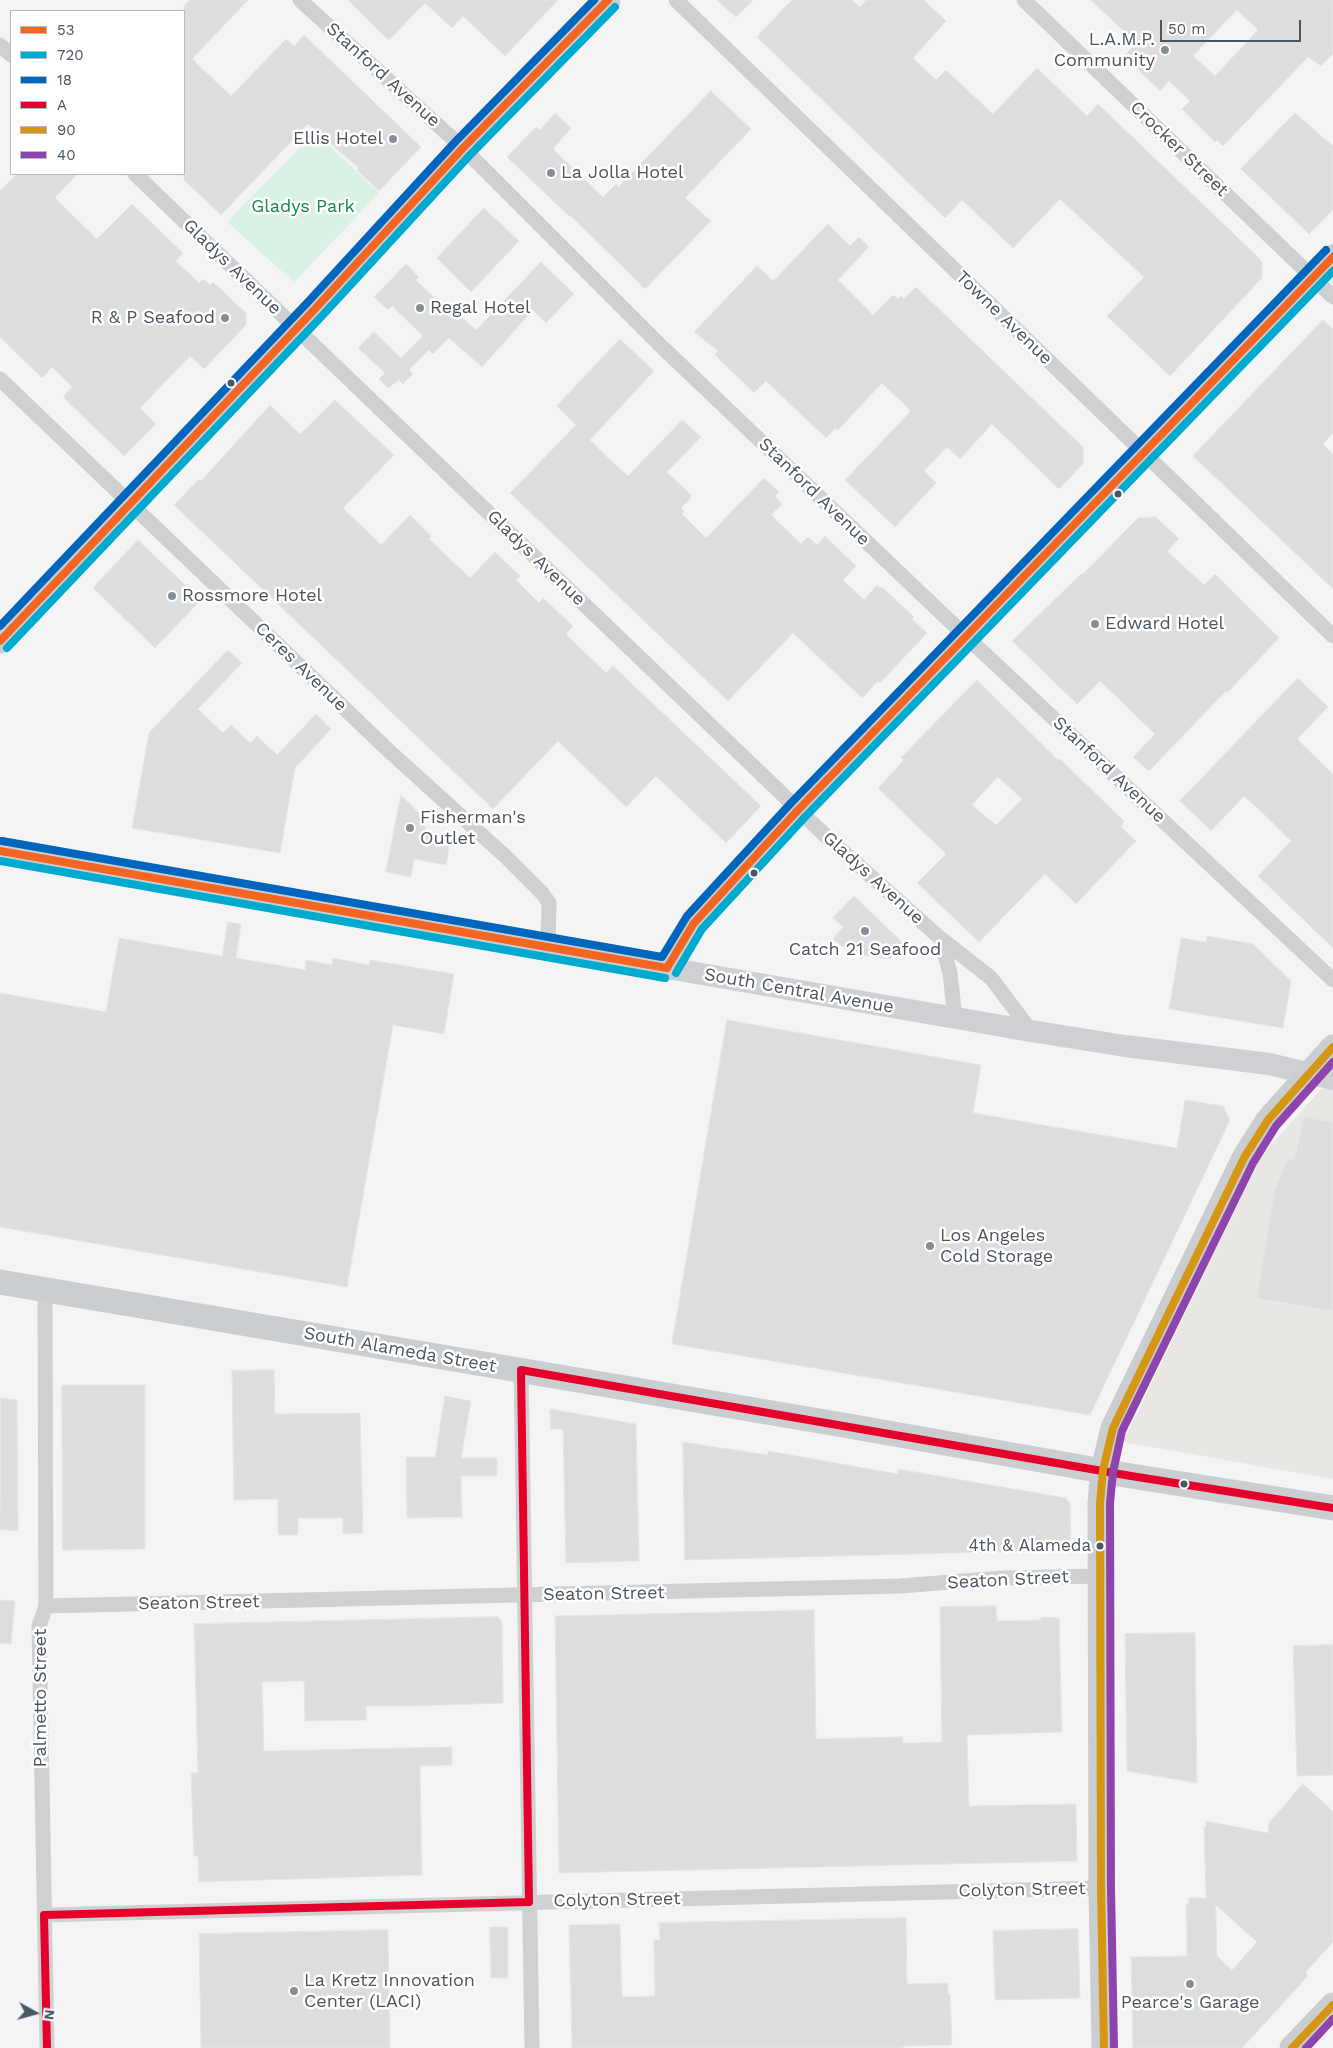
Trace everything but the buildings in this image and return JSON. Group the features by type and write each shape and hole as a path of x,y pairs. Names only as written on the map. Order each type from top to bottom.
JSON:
{"main road":[{"path":"0,641 314,310 463,148 608,0"},
{"path":"667,968 694,923 798,810 1333,257"},
{"name":"South Central Avenue","path":"0,852 1031,1031 1125,1046 1269,1064 1321,1077"},
{"path":"1104,2048 1101,1888 1100,1503 1104,1470 1113,1428 1244,1158 1268,1120 1321,1077 1333,1047"},
{"name":"South Alameda Street","path":"0,1282 1333,1508"},
{"path":"1292,2048 1333,2005"}],"street":[{"name":"Stanford Avenue","path":"300,0 463,148 620,308 1333,980"},
{"name":"Towne Avenue","path":"676,0 1333,636"},
{"name":"Crocker Street","path":"1024,0 1333,297"},
{"path":"0,45 10,55"},
{"name":"Gladys Avenue","path":"136,175 798,810 940,938 991,978 1031,1031"},
{"name":"Ceres Avenue","path":"0,379 388,750 542,893 549,904 548,947"},
{"name":"Gladys Avenue","path":"940,938 950,973 954,1018"},
{"name":"Palmetto Street","path":"44,1290 46,1606 39,1626 47,2048"},
{"path":"521,1370 532,2048"},
{"name":"Seaton Street","path":"46,1606 900,1586 1002,1578 1101,1576"},
{"name":"Colyton Street","path":"44,1915 1101,1888"}],"shaded area":[{"path":"1333,1076 1333,1479 1123,1442 1262,1155"}],"green space":[{"name":"Gladys Park","path":"315,132 379,193 294,282 227,222"}],"transit line":[{"name":"18","path":"0,626 307,303 456,141 594,0"},
{"name":"53","path":"0,641 314,310 463,148 608,0"},
{"name":"720","path":"7,648 321,317 470,155 615,7"},
{"name":"18","path":"2,841 662,957 687,916 791,803 1326,250"},
{"name":"53","path":"667,968 694,923 798,810 1333,257"},
{"name":"720","path":"676,973 702,929 805,817 1333,271"},
{"name":"53","path":"0,851 667,968"},
{"name":"720","path":"0,861 665,978"},
{"name":"90","path":"1104,2048 1101,1888 1100,1503 1103,1470 1113,1428 1244,1158 1268,1120 1333,1047"},
{"name":"40","path":"1114,2048 1111,1888 1110,1503 1113,1472 1122,1431 1253,1163 1276,1126 1333,1062"},
{"name":"A","path":"47,2048 44,1915 529,1902 521,1370 1131,1476 1333,1508"},
{"name":"90","path":"1292,2048 1333,2005"},
{"name":"40","path":"1306,2048 1333,2019"}],"place":[{"name":"L.A.M.P. Community","path":"1165,50"},
{"name":"Ellis Hotel","path":"393,139"},
{"name":"La Jolla Hotel","path":"551,173"},
{"name":"Regal Hotel","path":"420,308"},
{"name":"R & P Seafood","path":"225,318"},
{"name":"Rossmore Hotel","path":"172,596"},
{"name":"Edward Hotel","path":"1095,624"},
{"name":"Fisherman's Outlet","path":"410,828"},
{"name":"Catch 21 Seafood","path":"865,931"},
{"name":"Los Angeles Cold Storage","path":"930,1246"},
{"name":"4th & Alameda","path":"1100,1546"},
{"name":"Pearce's Garage","path":"1190,1984"},
{"name":"La Kretz Innovation Center (LACI)","path":"294,1991"}]}
